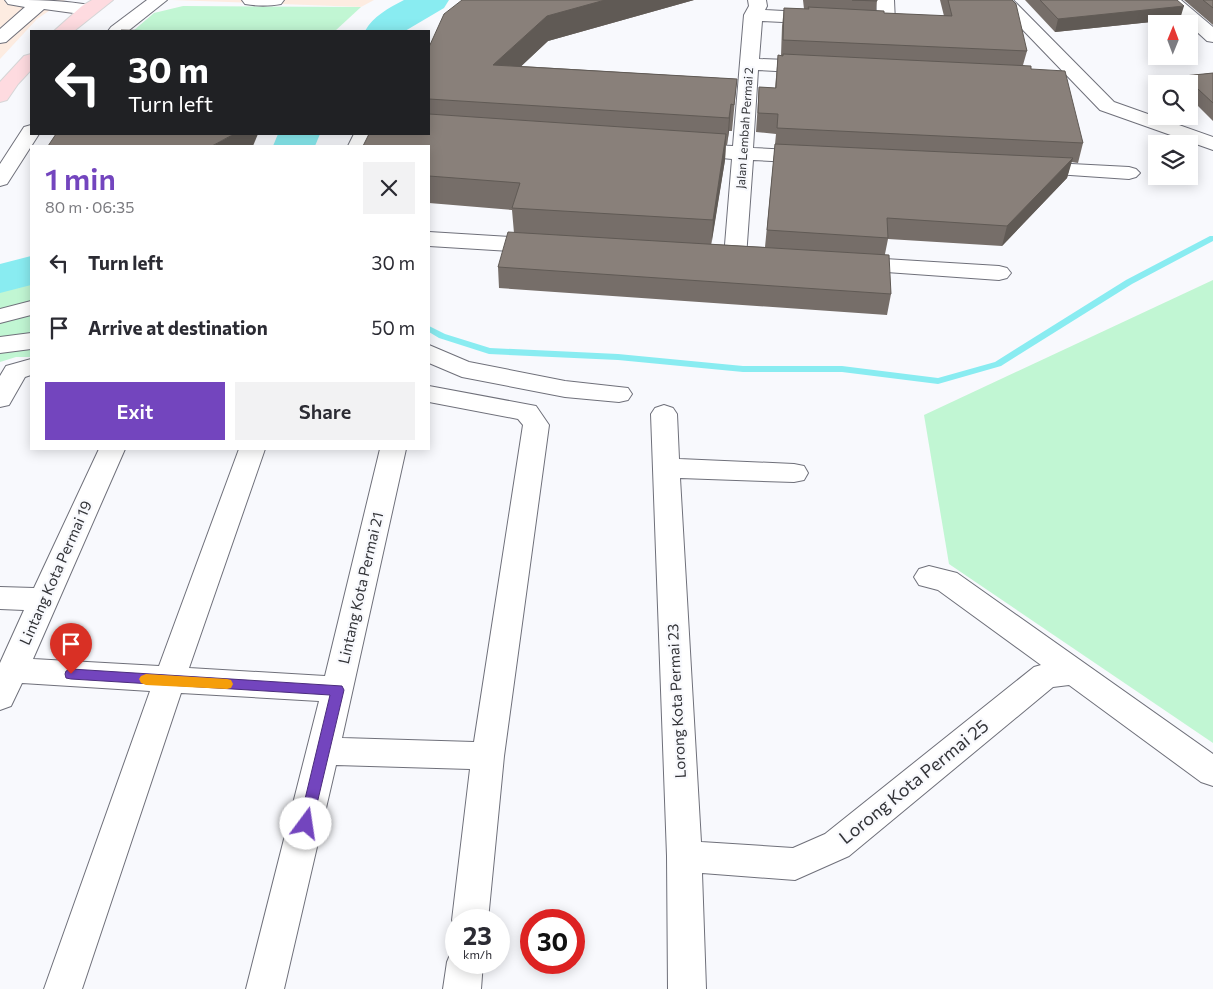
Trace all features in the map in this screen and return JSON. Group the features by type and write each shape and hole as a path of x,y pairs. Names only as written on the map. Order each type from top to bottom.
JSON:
{"main road":[{"path":"64,30 88,10 104,0"},
{"path":"0,96 10,80 29,64"}],"street":[{"path":"14,0 42,2 88,10"},
{"path":"118,30 158,0"},
{"path":"252,0 274,0"},
{"path":"755,7 886,22 886,0"},
{"path":"1003,0 1107,106 1124,114 1213,144"},
{"path":"1171,0 1213,37"},
{"path":"0,38 42,2"},
{"name":"Jalan Lembah Permai 2","path":"735,257 755,7"},
{"path":"0,16 22,18"},
{"path":"750,64 829,68"},
{"path":"0,180 30,133"},
{"path":"674,149 832,158"},
{"path":"1010,167 1129,173"},
{"path":"430,239 567,247"},
{"path":"833,263 999,272"},
{"path":"0,316 30,308"},
{"path":"0,345 30,341"},
{"path":"430,353 462,369 566,389 619,394"},
{"path":"0,400 15,372"},
{"path":"430,394 527,412 536,425 488,756 471,909"},
{"name":"Lorong Kota Permai 23","path":"664,414 684,856 687,989"},
{"name":"Lintang Kota Permai 19","path":"6,684 112,450"},
{"path":"63,989 169,681 252,450"},
{"name":"Lintang Kota Permai 21","path":"265,989 324,751 393,450"},
{"path":"666,468 794,472"},
{"path":"929,577 947,581 1213,772"},
{"path":"0,598 44,600"},
{"name":"Lorong Kota Permai 25","path":"684,856 795,864 837,845 1045,676 1073,672"},
{"path":"6,684 169,681 338,690"},
{"path":"324,751 488,756"},
{"path":"462,989 464,974"}],"shaded area":[{"path":"0,0 65,0 37,19 0,59"},
{"path":"172,0 374,0 361,7"}],"green space":[{"path":"183,6 361,7 336,30 134,30 154,13"},
{"path":"1213,280 1213,743 949,564 924,415"},
{"path":"30,282 30,357 16,357 0,362 0,291"}],"building":[{"path":"462,0 605,0 547,16 493,65 737,79 734,105 731,104 729,118 430,99 430,45 444,14"},
{"path":"948,0 1012,0 1016,4 1027,51 783,40 784,8 809,9 808,7 952,16"},
{"path":"1040,0 1177,0 1184,6 1058,19"},
{"path":"1203,0 1213,0 1213,8"},
{"path":"783,54 1031,66 1031,69 1065,71 1083,143 777,128 778,114 758,113 759,87 776,88 778,55 783,56"},
{"path":"1213,73 1213,103 1198,89 1198,75 1194,75"},
{"path":"430,114 726,134 713,220 512,208 520,183 430,176 430,145 364,145 368,135 430,135"},
{"path":"55,135 232,135 214,145 49,145"},
{"path":"775,144 1073,158 1007,226 887,218 888,238 767,230"},
{"path":"508,232 889,255 891,294 498,267"}],"waterway":[{"path":"384,30 397,19 431,0"},
{"path":"294,145 299,135"},
{"path":"430,330 442,336 489,351 618,357 743,369 842,369 938,381 998,364 1129,282 1213,238"},
{"path":"0,279 30,270"}],"slow traffic":[{"path":"146,679 227,684"}],"route":[{"path":"71,674 338,690 306,824"}]}
